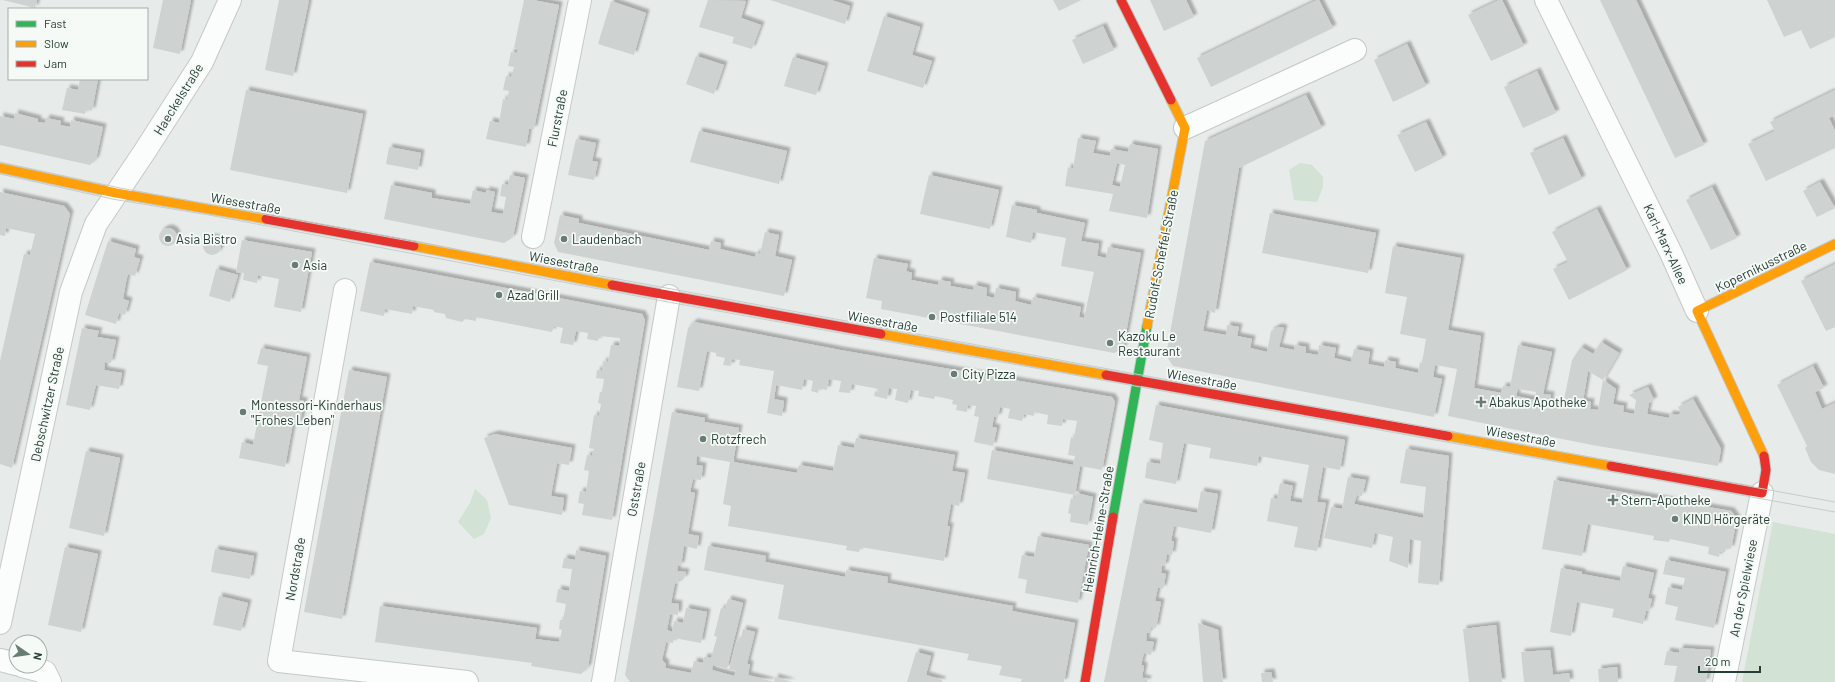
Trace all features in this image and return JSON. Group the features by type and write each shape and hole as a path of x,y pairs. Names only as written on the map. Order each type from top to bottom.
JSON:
{"street":[{"name":"Haeckelstraße","path":"116,193 202,62 230,0"},
{"name":"Flurstraße","path":"533,237 580,0"},
{"path":"1121,0 1185,128 1356,50"},
{"name":"Karl-Marx-Allee","path":"1546,0 1671,253 1764,456 1766,470 1762,493"},
{"name":"Rudolf-Scheffel-Straße","path":"1137,380 1185,128"},
{"name":"Wiesestraße","path":"0,168 116,193 356,235 669,296 1762,493"},
{"name":"Debschwitzer Straße","path":"0,623 71,292 96,224 116,193"},
{"name":"Kopernikusstraße","path":"1698,311 1835,244"},
{"name":"Nordstraße","path":"345,290 279,661 408,679 467,682"},
{"name":"Oststraße","path":"603,682 669,296"},
{"name":"Heinrich-Heine-Straße","path":"1085,682 1137,380"},
{"name":"An der Spielwiese","path":"1724,682 1762,493"}],"green space":[{"path":"1300,163 1312,165 1323,177 1323,187 1317,202 1294,200 1289,170"},
{"path":"475,489 487,500 491,518 484,534 474,539 458,522 470,503"},
{"path":"1773,522 1835,534 1835,682 1742,682"}],"building":[{"path":"3,0 37,0 35,8"},
{"path":"163,0 191,0 180,54 153,48"},
{"path":"279,0 309,0 293,76 265,70"},
{"path":"524,0 533,0 559,5 534,129 529,129 526,147 486,139 490,121 499,123 503,99 507,100 509,91 503,90 506,76 511,77 514,67 508,66 511,52 517,53 518,49 514,48"},
{"path":"708,0 746,1 741,18 761,25 752,49 732,43 734,37 699,27"},
{"path":"770,0 831,0 850,6 845,24"},
{"path":"1053,0 1081,0 1059,11"},
{"path":"1150,0 1186,0 1194,17 1164,31"},
{"path":"1319,0 1333,28 1211,87 1197,58"},
{"path":"1499,0 1502,0 1524,46 1491,61 1468,15"},
{"path":"1600,0 1636,0 1704,145 1675,158"},
{"path":"1767,0 1835,0 1835,37 1810,49 1801,30 1784,37"},
{"path":"611,1 646,13 634,55 598,44"},
{"path":"884,16 920,27 912,55 932,61 923,88 867,71"},
{"path":"1103,26 1114,50 1083,64 1072,40"},
{"path":"1407,44 1426,86 1393,102 1374,60"},
{"path":"696,56 724,65 714,94 686,84"},
{"path":"793,57 825,66 816,95 784,86"},
{"path":"1537,71 1556,113 1523,128 1504,87"},
{"path":"80,80 98,80 92,111 86,109 85,114 62,110 67,88 78,90"},
{"path":"246,90 363,114 347,193 230,170"},
{"path":"1835,90 1835,115 1829,118 1835,131 1835,148 1766,181 1748,144 1775,131 1770,122"},
{"path":"1306,95 1322,128 1239,168 1215,313 1207,310 1203,331 1226,335 1227,325 1239,327 1237,336 1252,339 1250,348 1267,352 1271,331 1278,327 1284,328 1279,347 1294,350 1295,345 1306,347 1306,353 1318,355 1319,345 1336,348 1334,358 1351,362 1354,349 1370,352 1368,364 1384,367 1385,360 1396,362 1395,368 1418,373 1420,362 1422,363 1426,339 1400,334 1407,297 1385,293 1393,246 1461,258 1448,330 1481,336 1474,388 1501,393 1503,386 1510,387 1518,345 1552,352 1543,394 1551,395 1550,402 1563,405 1572,360 1581,347 1593,354 1601,342 1619,353 1603,380 1616,389 1613,404 1624,406 1623,412 1634,414 1636,400 1629,395 1648,387 1654,400 1649,403 1647,414 1669,418 1669,414 1677,415 1681,413 1678,407 1693,399 1721,449 1718,466 1592,445 1448,416 1457,369 1441,366 1435,365 1433,377 1442,379 1434,417 1173,366 1166,355 1205,141","holes":["1588,371 1603,380 1598,410 1590,409 1591,402 1583,401","1518,389 1536,392 1535,400 1516,396"]},
{"path":"15,113 38,119 38,122 45,123 46,118 61,121 60,125 70,127 71,120 103,127 96,159 90,165 0,145 0,116 14,119"},
{"path":"1426,122 1443,158 1415,172 1397,135"},
{"path":"699,131 787,151 779,184 690,162"},
{"path":"1078,138 1096,141 1093,153 1110,156 1111,149 1128,152 1130,144 1158,149 1147,218 1109,211 1113,194 1065,186 1068,167 1073,169","holes":["1117,163 1125,165 1120,187 1112,185"]},
{"path":"1563,138 1582,179 1549,195 1530,153"},
{"path":"576,139 596,143 592,161 598,162 594,180 568,175"},
{"path":"389,147 421,153 418,170 386,164"},
{"path":"510,175 525,178 513,237 504,243 384,219 391,185 432,193 432,198 470,204 473,190 486,193 486,190 495,192 491,212 503,214 506,197 500,196 502,184 508,185"},
{"path":"929,175 999,190 990,229 920,214"},
{"path":"1820,182 1835,208 1817,217 1803,191"},
{"path":"1712,187 1737,238 1711,250 1686,200"},
{"path":"0,192 64,206 70,214 12,468 0,464 0,361 24,254 30,255 35,234 6,228 5,236 0,235"},
{"path":"1012,205 1037,210 1037,213 1085,223 1081,241 1099,244 1097,256 1106,258 1108,247 1141,253 1123,349 1114,353 881,309 882,301 866,298 874,258 908,264 906,271 912,273 911,280 938,285 939,280 951,282 950,286 973,290 974,285 987,288 986,296 994,298 996,288 1016,292 1015,301 1031,305 1033,297 1081,307 1079,317 1084,318 1094,272 1061,266 1066,238 1033,232 1031,243 1006,237"},
{"path":"1597,209 1627,270 1569,300 1553,269 1568,262 1552,232"},
{"path":"1270,213 1376,233 1368,273 1262,253"},
{"path":"560,215 579,219 579,223 709,250 711,241 721,243 720,249 755,257 756,253 760,254 765,232 779,235 775,256 792,260 784,296 558,252 554,243"},
{"path":"168,228 174,231 177,237 174,243 168,246 162,243 159,237 162,231"},
{"path":"212,237 218,240 221,246 218,252 212,255 206,252 203,246 206,240"},
{"path":"242,240 312,252 301,312 274,307 279,279 258,275 257,283 243,280 244,273 236,272"},
{"path":"108,241 136,249 134,257 140,259 135,276 128,274 123,299 129,301 125,315 119,313 116,324 85,315"},
{"path":"370,262 642,314 645,320 612,520 582,515 584,504 578,503 580,491 586,492 589,471 584,470 587,455 592,456 594,449 589,448 594,415 599,416 601,404 598,403 600,392 602,392 604,379 596,378 597,370 602,371 603,361 608,362 611,345 619,346 620,338 599,336 598,341 587,339 588,333 576,331 573,345 560,343 563,328 554,326 552,332 476,317 476,321 465,319 462,322 446,318 445,314 434,312 434,310 413,306 412,314 385,309 384,316 360,311"},
{"path":"1835,264 1835,327 1826,331 1801,281"},
{"path":"216,269 238,275 230,302 209,296"},
{"path":"694,322 840,350 1112,397 1115,402 1102,470 1080,466 1075,495 987,479 992,450 1073,465 1075,456 1068,455 1071,437 1074,438 1077,421 1063,419 1062,426 1047,424 1048,415 1034,412 1034,416 1024,414 1022,421 1008,418 1010,409 1000,407 998,417 994,417 992,427 997,428 993,446 974,442 979,417 974,416 976,406 968,405 967,412 956,410 957,405 952,404 953,400 935,396 934,399 918,396 919,391 911,390 908,403 895,400 897,389 889,388 887,399 874,396 875,391 878,392 879,389 852,384 850,393 839,392 841,381 829,379 827,390 819,388 818,393 811,391 813,381 804,379 802,390 776,385 774,399 784,401 782,416 767,413 774,371 739,365 740,360 732,359 731,366 723,365 725,358 716,356 716,353 707,351 699,391 677,387 688,328"},
{"path":"82,328 99,331 97,337 116,340 111,363 105,362 104,370 122,373 119,389 96,385 90,410 66,405"},
{"path":"261,348 307,357 299,400 304,401 300,424 293,423 285,467 239,458 242,442 253,445 268,366 257,364"},
{"path":"1813,366 1824,388 1815,392 1822,409 1835,403 1835,474 1819,470 1811,462 1805,448 1807,446 1777,385"},
{"path":"349,370 387,377 342,619 304,612"},
{"path":"1156,405 1345,440 1340,470 1323,467 1317,502 1326,503 1317,551 1294,547 1298,527 1267,521 1271,498 1277,499 1280,483 1293,486 1290,501 1302,503 1309,465 1259,456 1257,466 1209,458 1211,448 1184,443 1176,484 1145,478 1147,462 1160,464 1163,443 1149,440"},
{"path":"672,412 705,418 704,422 739,428 733,462 797,473 799,465 833,471 838,445 854,448 856,438 955,455 952,471 965,473 959,506 951,504 947,526 950,526 944,561 860,547 859,552 846,550 847,546 728,526 731,506 723,504 730,462 697,456 696,465 703,466 701,480 693,479 690,492 695,493 688,534 699,536 697,549 684,546 681,566 678,565 677,571 686,572 684,579 679,579 678,584 675,583 671,603 679,604 678,615 670,614 667,630 672,632 674,621 683,623 686,608 707,612 701,643 674,638 673,643 666,642 662,660 666,664 665,668 691,673 694,661 703,663 704,657 711,658 717,637 714,636 721,608 725,609 728,599 743,603 727,669 713,665 712,670 734,676 736,671 729,670 737,640 740,641 743,629 755,632 747,664 750,664 748,675 774,682 630,682 625,675"},
{"path":"495,434 572,448 569,465 557,463 551,496 564,498 562,515 509,505 484,438"},
{"path":"1406,449 1449,456 1439,585 1418,583 1421,541 1410,539 1408,568 1389,561 1393,537 1375,533 1372,548 1324,538 1331,507 1342,509 1348,477 1366,480 1362,496 1357,495 1354,504 1423,518 1426,487 1400,483"},
{"path":"86,451 120,458 104,536 69,528"},
{"path":"1554,480 1731,511 1737,519 1731,549 1726,548 1725,552 1720,552 1719,557 1708,554 1709,547 1670,539 1669,542 1653,540 1654,536 1588,524 1582,556 1542,549"},
{"path":"1201,491 1218,494 1211,533 1174,526 1171,541 1174,541 1172,555 1167,554 1165,566 1162,566 1161,573 1166,574 1163,589 1158,587 1155,601 1161,602 1156,628 1151,627 1149,633 1147,633 1146,641 1154,642 1151,655 1144,653 1141,665 1144,666 1142,678 1148,679 1147,682 1104,682 1140,503 1197,513"},
{"path":"1076,493 1093,497 1088,525 1070,522 1071,514 1068,513 1071,498 1075,499"},
{"path":"1038,536 1089,545 1078,603 1025,593 1027,580 1018,578 1022,555 1034,557"},
{"path":"708,546 766,556 765,562 845,577 846,570 888,577 887,583 1013,606 1012,611 1075,623 1064,682 1021,682 1022,679 999,675 1002,666 967,660 969,654 778,619 784,585 704,570"},
{"path":"65,547 98,554 81,632 48,625"},
{"path":"215,549 254,556 250,579 211,572"},
{"path":"576,550 606,556 588,667 581,674 531,666 532,663 375,642 380,606 537,628 535,639 559,642 562,630 559,629 560,620 563,620 566,604 556,602 558,589 569,591 572,569 562,568 564,558 575,560"},
{"path":"1666,560 1726,572 1714,628 1675,620 1678,607 1665,604 1668,587 1682,590 1685,578 1663,574"},
{"path":"1623,566 1654,573 1648,598 1652,599 1649,611 1646,611 1643,624 1612,617 1614,609 1577,602 1571,636 1550,632 1561,568 1582,572 1582,574 1620,581"},
{"path":"219,596 248,603 241,631 213,625"},
{"path":"1198,623 1218,630 1223,682 1203,682"},
{"path":"1496,625 1502,682 1469,682 1463,629"},
{"path":"1680,648 1711,650 1706,682 1674,682 1677,666 1664,665 1667,651 1679,653"},
{"path":"1550,650 1553,675 1569,673 1570,682 1524,682 1521,652"},
{"path":"916,652 931,656 926,675 942,680 942,682 907,682"},
{"path":"1617,667 1618,682 1599,682 1598,669"},
{"path":"1271,672 1273,682 1262,682 1261,673"},
{"path":"775,677 792,682 774,682"}],"tram line":[{"path":"0,162 120,188 1835,502"},
{"path":"0,174 112,199 209,215 668,302 1835,512"}],"traffic: fast":[{"path":"1113,517 1147,326"}],"traffic: slow":[{"path":"1147,326 1185,128 1171,100"},
{"path":"0,168 116,193 266,219"},
{"path":"1764,456 1697,311 1835,244"},
{"path":"414,246 612,285"},
{"path":"881,334 1106,375"},
{"path":"1448,436 1611,466"}],"traffic: jam":[{"path":"1121,0 1171,100"},
{"path":"266,219 414,246"},
{"path":"612,285 881,334"},
{"path":"1106,375 1448,436"},
{"path":"1611,466 1762,493 1766,470 1764,456"},
{"path":"1085,682 1113,517"}],"place":[{"name":"Asia Bistro","path":"168,239"},
{"name":"Laudenbach","path":"564,239"},
{"name":"Asia","path":"295,265"},
{"name":"Azad Grill","path":"499,295"},
{"name":"Postfiliale 514","path":"932,317"},
{"name":"Kazoku Le Restaurant","path":"1110,343"},
{"name":"City Pizza","path":"954,374"},
{"name":"Abakus Apotheke","path":"1481,402"},
{"name":"Montessori-Kinderhaus \"Frohes Leben\"","path":"243,412"},
{"name":"Rotzfrech","path":"703,439"},
{"name":"Stern-Apotheke","path":"1613,500"},
{"name":"KIND Hörgeräte","path":"1675,519"}]}
